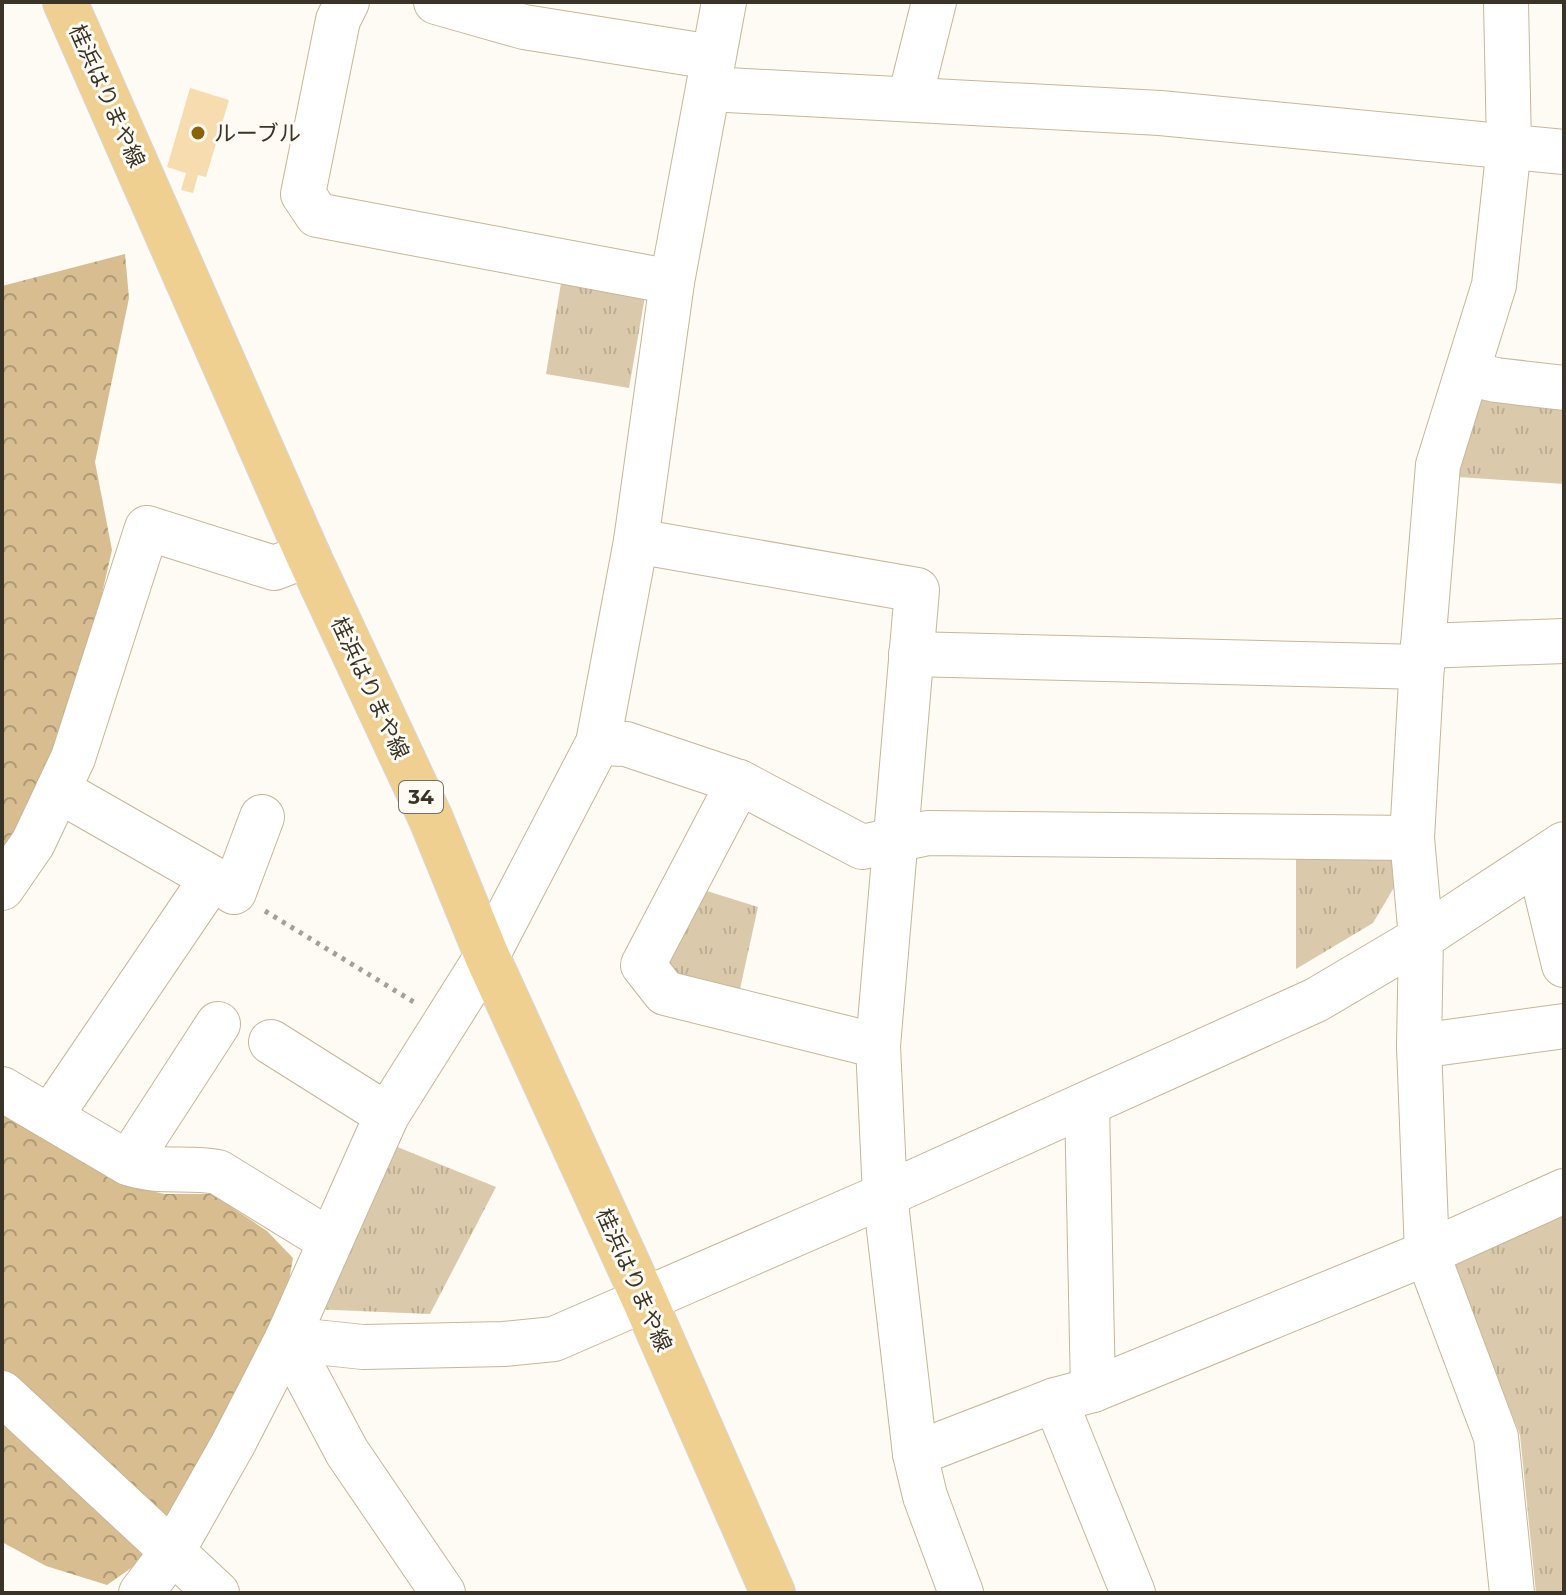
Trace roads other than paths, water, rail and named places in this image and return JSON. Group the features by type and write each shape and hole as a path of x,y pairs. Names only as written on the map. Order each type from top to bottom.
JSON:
{"main road":[{"name":"桂浜はりまや線","path":"65,2 308,555 431,819 487,956 644,1299 773,1593"}],"street":[{"path":"347,2 338,20 303,194 317,215 672,282"},
{"path":"436,2 711,73 910,98 1160,113 1564,152"},
{"path":"156,1580 233,1444 287,1339 387,1115 487,956 598,743 636,541 672,282 724,2"},
{"path":"910,98 934,2"},
{"path":"1506,2 1509,146 1494,285 1438,465 1422,656 1412,838 1421,938 1419,1046 1427,1253 1496,1437 1512,1593"},
{"path":"1467,373 1496,380 1564,388"},
{"path":"2,888 33,843 73,758 147,528 274,568 308,555"},
{"path":"636,541 917,590 878,1046 885,1195 915,1454 925,1496 961,1593"},
{"path":"911,654 1422,656 1564,641"},
{"path":"598,743 626,744 739,782 862,847 928,833 1412,838"},
{"path":"739,782 643,965 665,993 878,1046"},
{"path":"58,790 223,885"},
{"path":"50,1117 223,885 262,817"},
{"path":"287,1339 363,1347 516,1343 554,1339 885,1195 1316,1000 1421,938 1552,853 1564,965"},
{"path":"128,1163 218,1024"},
{"path":"1419,1046 1564,1026"},
{"path":"271,1042 387,1115"},
{"path":"2,1089 145,1170 201,1169 218,1172 330,1241"},
{"path":"1087,1104 1074,1395 1133,1593"},
{"path":"915,1454 1074,1395 1427,1253 1564,1191"},
{"path":"287,1339 347,1452 443,1593"},
{"path":"2,1393 156,1580 217,1593"}],"place":[{"name":"ルーブル","path":"198,133"}]}
